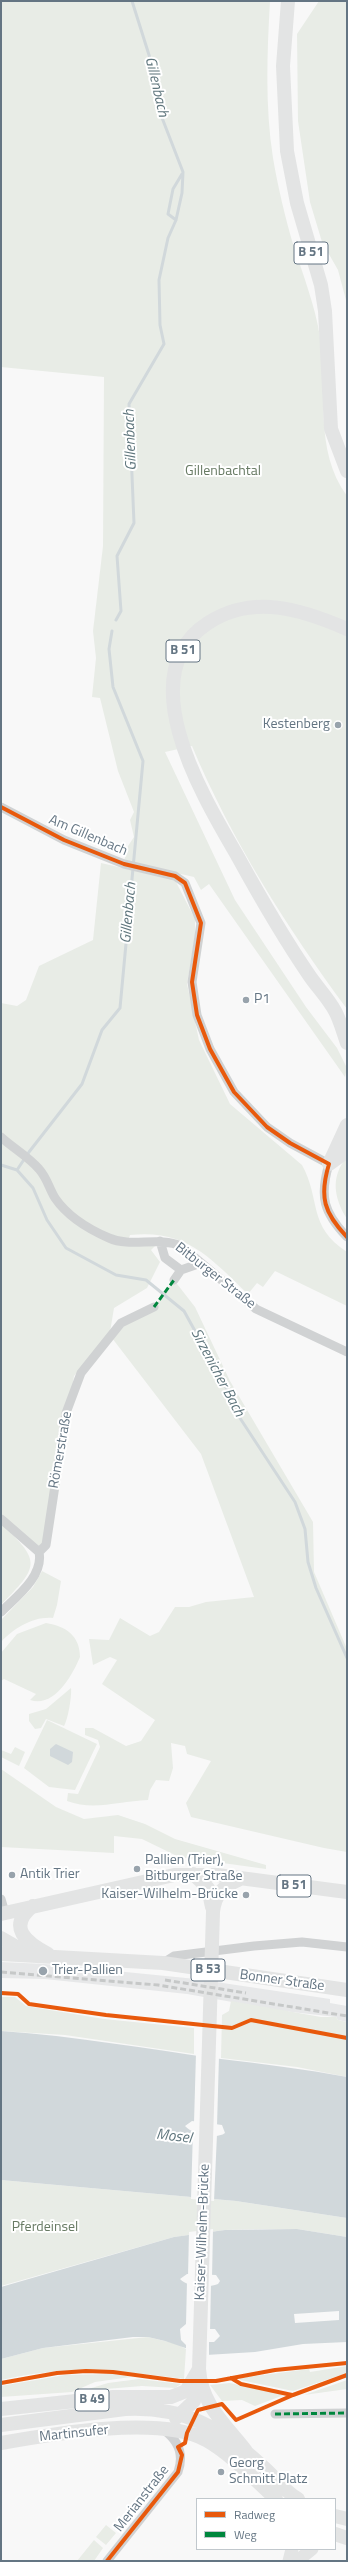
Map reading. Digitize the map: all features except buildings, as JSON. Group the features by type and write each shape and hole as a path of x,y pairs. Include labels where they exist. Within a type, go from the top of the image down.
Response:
{"main road":[{"name":"B 51","path":"288,1 283,66 288,151 305,236 321,285 328,339 331,429 347,471"},
{"name":"B 51","path":"347,629 316,615 284,607 250,607 231,610 205,625 187,645 180,657 173,693 178,734 199,785 266,908 347,1027"},
{"path":"335,1011 347,1043"},
{"path":"329,1164 347,1125"},
{"path":"329,1164 347,1151"},
{"name":"B 51","path":"3,1913 143,1880 193,1874 347,1892"},
{"name":"Kaiser-Wilhelm-Brücke","path":"193,1874 208,1888 213,1912"},
{"name":"Kaiser-Wilhelm-Brücke","path":"190,2396 199,2391 200,2384 199,2369 213,1912 215,1899 219,1892 240,1879"},
{"path":"33,1906 23,1916 22,1933 30,1944 52,1956"},
{"path":"1,1938 17,1949 33,1955"},
{"name":"Bonner Straße","path":"1,1954 163,1964 347,1990"},
{"path":"182,2414 199,2369"},
{"name":"Kaiser-Wilhelm-Brücke","path":"200,2384 209,2404 246,2451"},
{"name":"B 49","path":"1,2409 112,2398 190,2396"},
{"name":"Martinsufer","path":"1,2425 125,2409 146,2408 182,2414"},
{"name":"B 49","path":"182,2414 202,2422 246,2451 295,2498"},
{"name":"Martinsufer","path":"1,2443 108,2430 154,2427 172,2420 182,2414"},
{"name":"B 49","path":"154,2427 205,2440 225,2454 275,2498"},
{"path":"336,2516 347,2519"},
{"path":"336,2534 347,2538"},
{"path":"336,2542 347,2542"},
{"path":"289,2561 292,2550"},
{"path":"297,2561 311,2550"}],"street":[{"name":"Am Gillenbach","path":"1,807 64,840 124,864 139,866 175,876 185,883 199,914 201,930 192,982 197,1015 210,1049 234,1092 267,1127 290,1143 329,1164"},
{"path":"1,1138 37,1167 46,1177 55,1197 67,1212 81,1224 117,1241 160,1241"},
{"path":"329,1164 323,1191 326,1210 335,1225 347,1237"},
{"name":"Bitburger Straße","path":"180,1270 165,1258 160,1241 181,1246 256,1308 347,1352"},
{"path":"174,1280 180,1270 190,1265 201,1264"},
{"name":"Römerstraße","path":"1,1612 28,1586 41,1561 39,1552 46,1545 66,1413 81,1373 121,1323 154,1307"},
{"path":"1,1520 39,1552"},
{"path":"1,1899 3,1913"},
{"path":"163,1964 174,1956 254,1946 302,1942 347,1947"},
{"path":"275,2414 347,2414"},
{"name":"Merianstraße","path":"107,2561 178,2472 182,2455 174,2439 154,2427"}],"shaded area":[{"path":"1,1962 45,1964 196,1979 330,1999 330,2003 347,2006 347,2022 338,2020 336,2017 283,2011 187,1994 45,1979 1,1978"}],"green space":[{"name":"Gillenbachtal","path":"1,1 270,1 268,99 270,138 273,158 287,223 318,325 322,357 324,419 330,459 336,478 347,496 347,1009 282,915 242,849 207,781 192,746 165,752 235,900 306,1007 337,1048 347,1068 345,1077 209,884 201,890 194,877 124,861 128,846 134,837 130,820 134,812 118,771 100,698 92,697 96,658 93,631 103,546 104,377 1,367"},
{"path":"319,1 347,1 347,304 338,270 322,242 310,202 298,121 297,34"},
{"path":"101,863 175,880 195,919 195,936 187,984 199,1040 230,1104 302,1165 308,1177 320,1222 334,1242 347,1252 347,1306 275,1271 263,1287 257,1283 248,1294 209,1258 182,1242 167,1237 150,1234 130,1235 128,1241 160,1241 151,1250 160,1262 147,1288 114,1308 110,1332 74,1376 46,1545 39,1552 1,1519 1,1003 17,1006 26,1000 39,966 93,940"},
{"path":"347,1157 347,1219 339,1203 336,1180 338,1172"},
{"path":"174,1280 195,1307 230,1381 313,1522 314,1572 347,1649 347,1852 191,1817 186,1803 211,1761 187,1754 185,1746 171,1743 173,1768 169,1781 156,1780 150,1790 148,1800 107,1805 77,1804 67,1801 68,1793 78,1794 100,1747 98,1740 85,1735 85,1728 93,1728 126,1746 141,1741 155,1720 102,1684 117,1660 110,1657 93,1665 89,1639 109,1640 120,1618 150,1636 159,1632 175,1607 189,1607 206,1602 254,1597 201,1454 112,1338 124,1324 154,1307"},
{"path":"1,1524 24,1547 31,1564 23,1582 1,1605"},
{"path":"42,1571 61,1581 53,1618 39,1619 25,1624 12,1632 1,1642 1,1620 33,1587"},
{"path":"46,1623 53,1624 66,1630 75,1638 78,1643 80,1657 72,1673 61,1689 47,1699 39,1701 30,1700 36,1694 4,1679 1,1681 1,1653 17,1634"},
{"path":"71,1688 67,1719 64,1726 46,1719 41,1728 35,1729 29,1721 29,1714 46,1709"},
{"path":"47,1720 97,1744 75,1790 49,1787 24,1768"},
{"path":"15,1747 25,1752 19,1766 1,1757 1,1750 11,1754"},
{"path":"1,1769 56,1807 84,1819 118,1815 145,1824 175,1839 266,1865 266,1869 179,1857 142,1839 114,1836 114,1853 1,1847"},
{"path":"1,1997 15,1997 26,2006 104,2019 194,2028 194,2054 65,2035 1,2031"},
{"path":"231,2001 321,2017 336,2017 338,2020 347,2022 347,2077 297,2067 221,2058 222,2015 229,2011"},
{"name":"Pferdeinsel","path":"1,2180 236,2201 347,2218 347,2237 297,2229 260,2229 225,2230 174,2237 1,2286"},
{"path":"148,2337 177,2344 186,2349 184,2379 138,2373 92,2370 47,2372 1,2380 1,2359 43,2348"},
{"path":"347,2366 347,2373 293,2391 240,2380 240,2378 309,2369 310,2372"},
{"path":"114,2374 131,2377 95,2382 72,2392 1,2397 1,2386 65,2375"},
{"path":"139,2379 181,2384 175,2388 142,2386 82,2391 108,2383"},
{"path":"347,2380 347,2389 304,2395"},
{"path":"230,2383 284,2395 255,2406 242,2400 222,2401 210,2385"},
{"path":"106,2525 116,2533 106,2545 96,2537"},
{"path":"94,2540 103,2548 94,2561 77,2561"}],"water":[{"path":"56,1744 73,1752 72,1762 68,1765 50,1756 50,1749"},
{"name":"Mosel","path":"1,2031 84,2039 347,2077 347,2218 236,2201 1,2180","holes":["192,2121 222,2125 225,2133 216,2136 198,2134 185,2126"]},
{"path":"297,2229 347,2237 347,2342 303,2344 255,2352 206,2355 165,2341 148,2337 133,2337 43,2348 1,2359 1,2287 174,2237 225,2230","holes":["187,2274 216,2275 220,2281 218,2284 209,2286 187,2284 180,2279","186,2329 215,2329 220,2336 214,2342 187,2342 181,2335"]}],"pier":[{"path":"196,2053 219,2056 217,2126 194,2123"},
{"path":"193,2129 217,2134 214,2201 191,2199"},
{"path":"213,2229 212,2277 188,2276 189,2232"},
{"path":"187,2282 211,2284 210,2331 187,2331 184,2335 187,2340 209,2340 209,2357 186,2351 186,2345 181,2340 180,2329 186,2324"},
{"path":"339,2311 339,2320 295,2323 294,2314"}],"waterway":[{"name":"Gillenbach","path":"116,620 121,611 117,556 134,523 129,404 164,344 160,325 159,280 168,238 176,220 182,193 183,172 159,110 155,74 132,1"},
{"name":"Gillenbach","path":"176,220 168,214 173,189 182,174"},
{"name":"Gillenbach","path":"17,1170 29,1152 82,1084 102,1030 120,1008 143,761 113,687 109,649 112,631"},
{"name":"Sirzenicher Bach","path":"1,1165 17,1170 33,1188 47,1220 66,1248 116,1275 146,1280 184,1311 227,1389 236,1412 295,1502 305,1529 308,1562 316,1588 347,1658"}],"railway":[{"path":"1,1972 158,1985 347,2016"},
{"path":"165,1980 246,1993"}],"marked path":[{"path":"154,1307 174,1280"},
{"path":"275,2414 347,2413"}],"cycle path":[{"path":"1,807 64,840 124,864 175,876 185,883 201,923 192,982 197,1015 210,1049 234,1092 267,1127 290,1143 329,1164 324,1186 326,1204 333,1220 347,1237"},
{"path":"1,1993 18,1994 29,2004 106,2015 232,2028 251,2020 347,2038"},
{"path":"1,2383 57,2373 86,2371 113,2372 180,2381 216,2381 275,2370 347,2363"},
{"path":"107,2561 178,2472 182,2455 178,2447 185,2443 187,2433 198,2410 222,2404 236,2420 293,2395 347,2375"},
{"path":"231,2378 241,2384 292,2395"}],"place":[{"name":"Kestenberg","path":"338,725"},
{"name":"P1","path":"246,1000"},
{"name":"Pallien (Trier), Bitburger Straße","path":"137,1869"},
{"name":"Antik Trier","path":"12,1875"},
{"name":"Kaiser-Wilhelm-Brücke","path":"246,1895"},
{"name":"Trier-Pallien","path":"43,1971"},
{"name":"Georg Schmitt Platz","path":"221,2472"}]}
